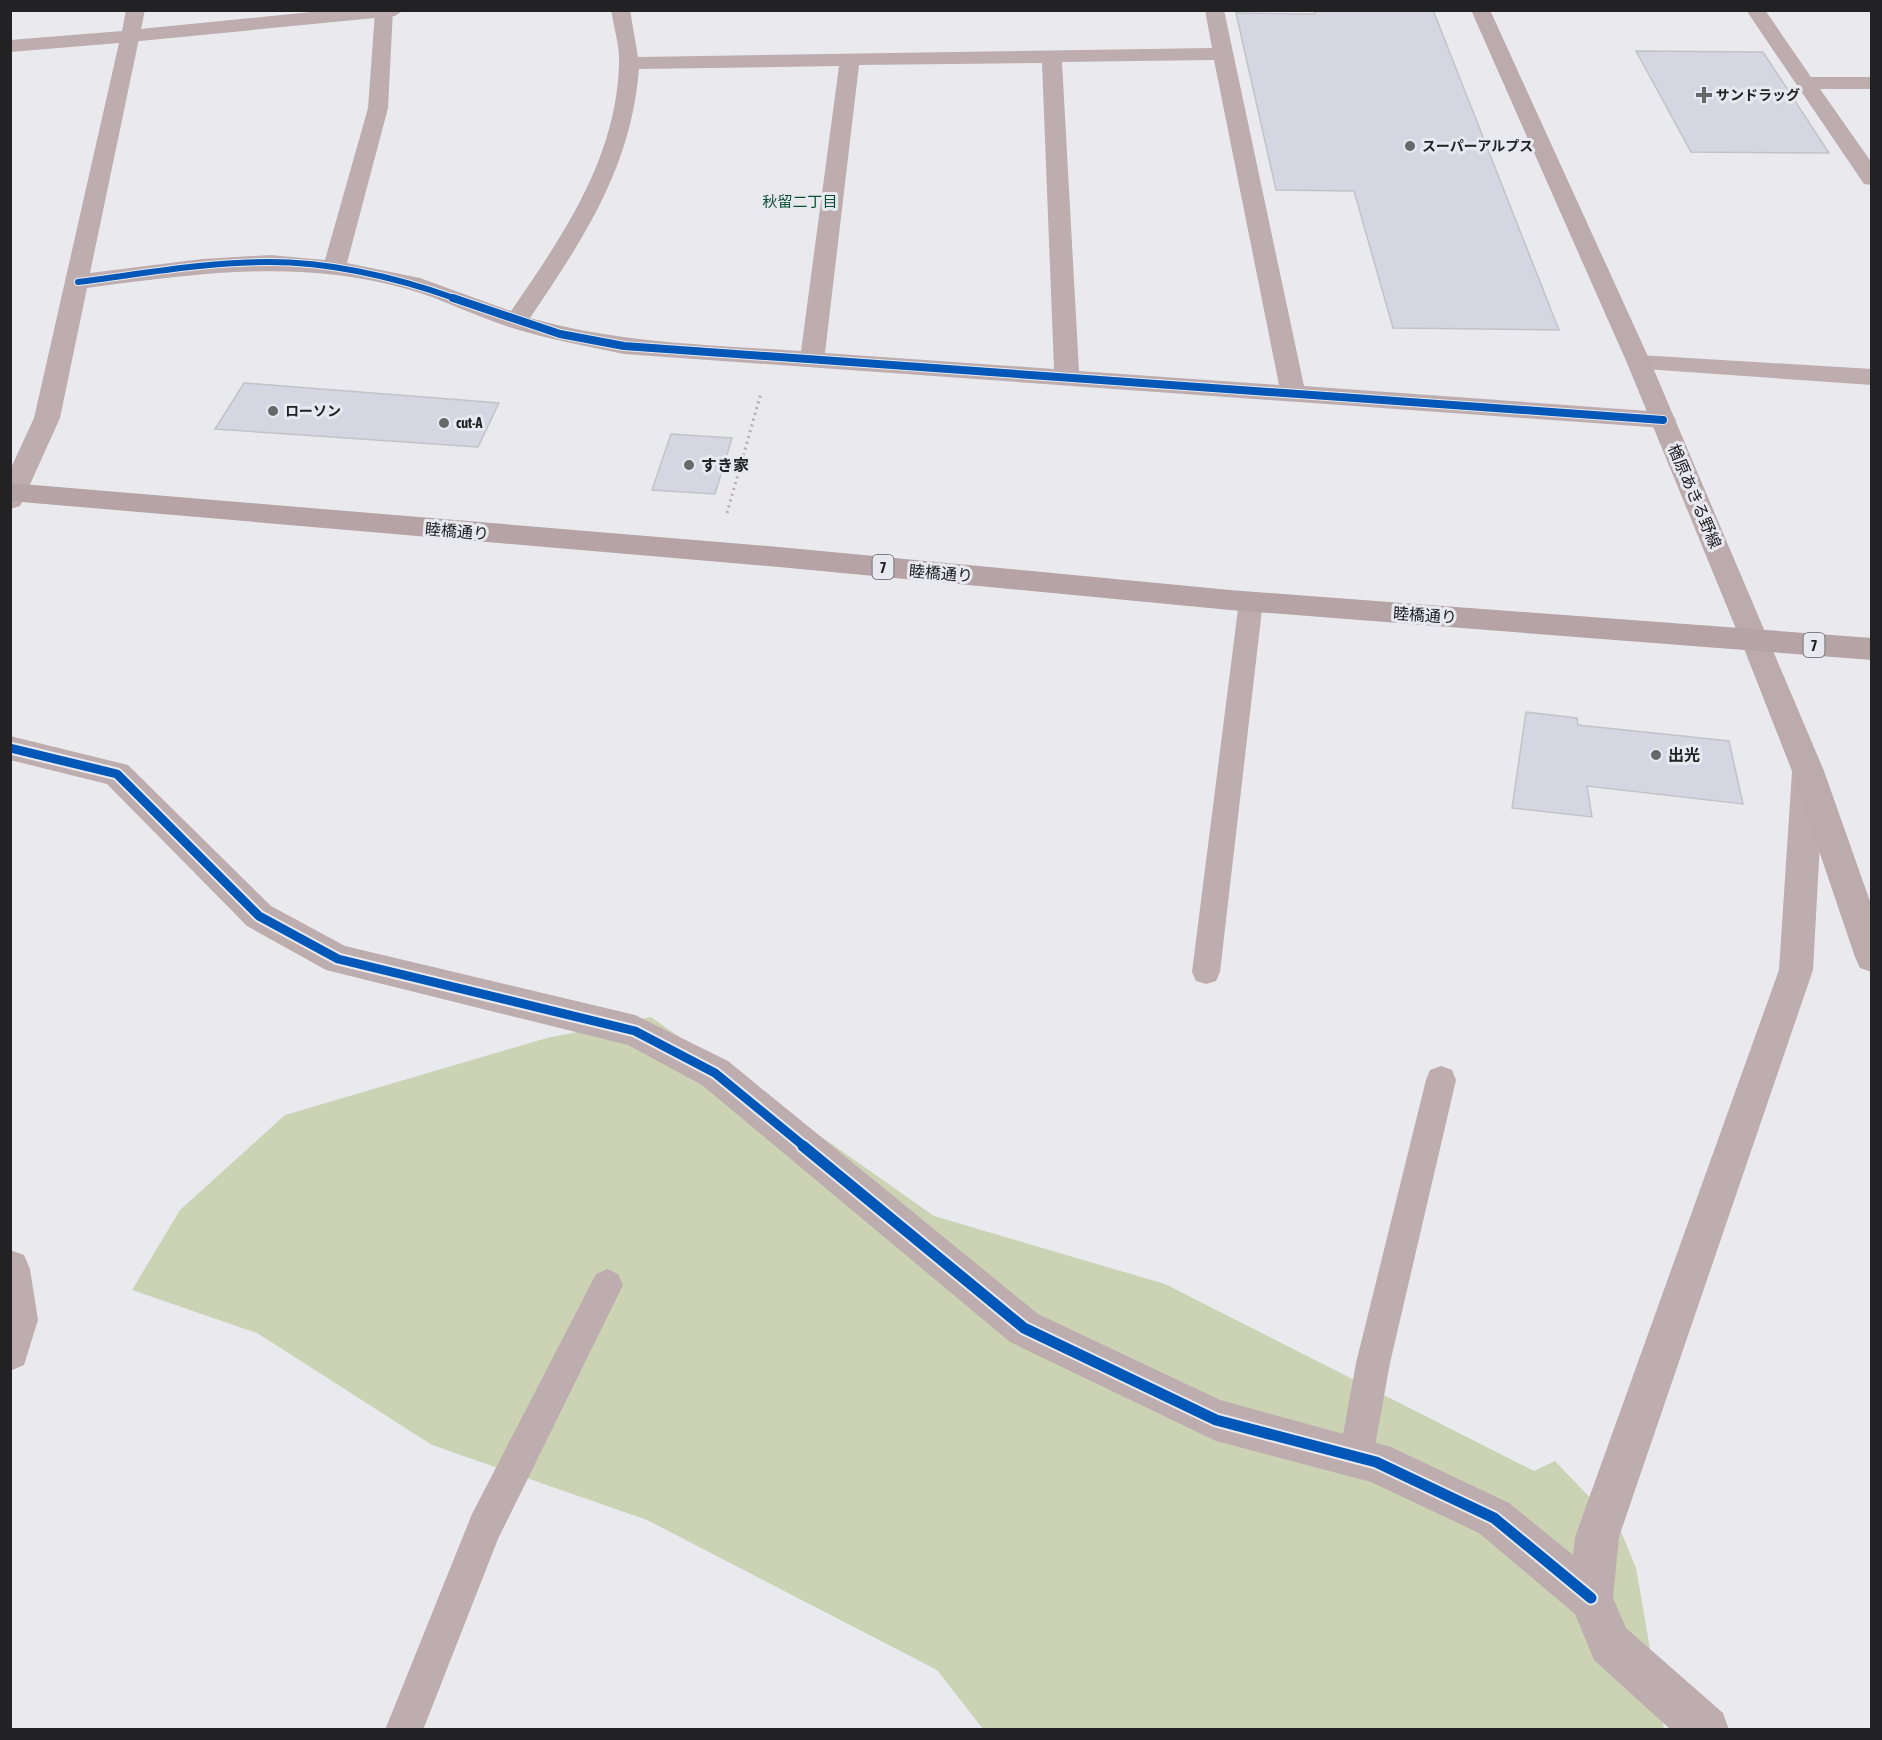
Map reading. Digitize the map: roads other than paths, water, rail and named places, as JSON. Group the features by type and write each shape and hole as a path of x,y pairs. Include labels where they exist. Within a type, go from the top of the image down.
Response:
{"main road":[{"name":"楢原あきる野線","path":"1480,10 1639,363 1756,641 1808,771 1872,957"},
{"name":"睦橋通り","path":"12,495 716,552 1251,601 1872,649"}],"street":[{"path":"12,495 46,418 78,282 136,10"},
{"path":"516,321 571,239 598,192 616,147 625,107 629,63 620,10"},
{"path":"1214,10 1293,393"},
{"path":"1755,10 1872,179"},
{"path":"10,46 390,11 378,108 334,268"},
{"path":"629,63 1223,54"},
{"path":"1052,57 1067,378"},
{"path":"812,360 850,60"},
{"path":"1806,83 1872,82"},
{"path":"78,282 202,266 259,262 334,268 412,283 516,321 560,334 624,346 1663,420"},
{"path":"1639,363 1872,377"},
{"path":"10,748 117,774 259,916 338,959 635,1031 715,1073 1024,1328 1216,1420 1376,1462 1494,1518 1591,1598 1610,1644 1706,1730"},
{"path":"1591,1598 1597,1537 1796,970 1808,771"},
{"path":"10,1269 18,1320 10,1351"}],"lane":[{"path":"1206,972 1251,601"},
{"path":"1356,1457 1373,1364 1441,1080"},
{"path":"404,1730 427,1667 485,1527 607,1285"}],"place":[{"name":"サンドラッグ","path":"1704,95"},
{"name":"スーパーアルプス","path":"1410,146"},
{"name":"ローソン","path":"273,411"},
{"name":"cut-A","path":"444,423"},
{"name":"すき家","path":"689,465"},
{"name":"出光","path":"1656,755"}],"district":[{"name":"秋留二丁目","path":"800,201"}]}
